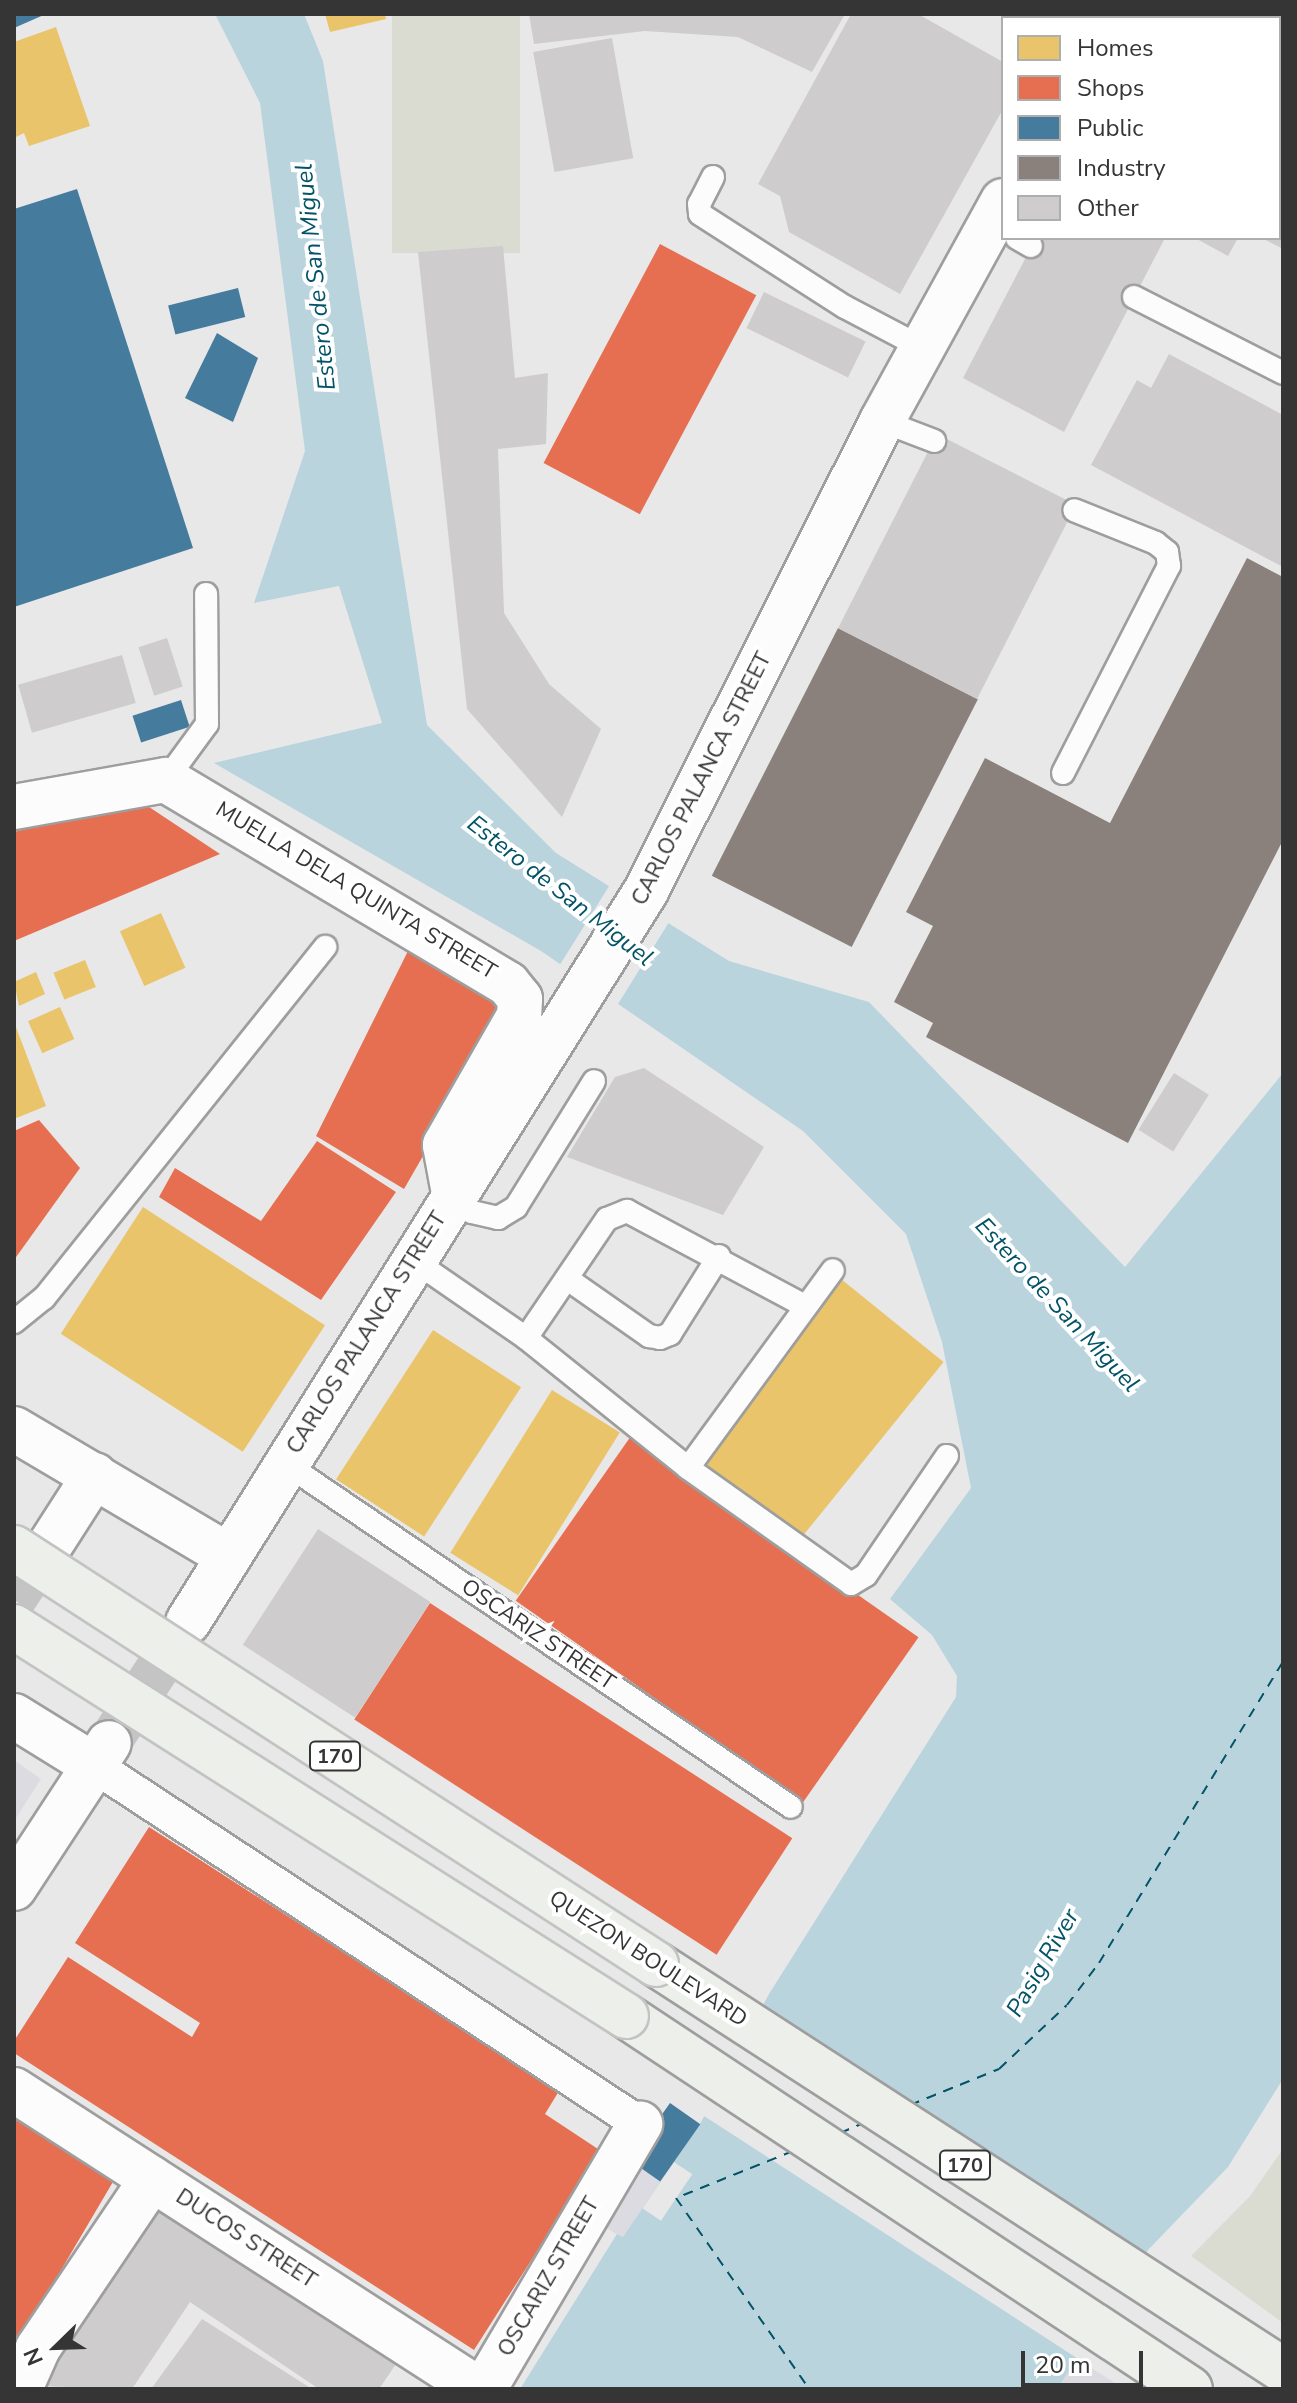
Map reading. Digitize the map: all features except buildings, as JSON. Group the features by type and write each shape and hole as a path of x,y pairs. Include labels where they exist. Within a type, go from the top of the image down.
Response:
{"main road":[{"name":"QUEZON BOULEVARD","path":"32,1546 1283,2370"},
{"path":"14,1627 626,2016 1190,2389"}],"street":[{"name":"CARLOS PALANCA STREET","path":"188,1622 454,1193 589,988 655,874 882,421 923,348 1001,239"},
{"path":"14,807 166,780"},
{"name":"MUELLA DELA QUINTA STREET","path":"166,780 508,984 520,999 519,1016 445,1145 454,1193"},
{"path":"18,1440 95,1475 229,1556"},
{"path":"32,1546 95,1475"},
{"path":"14,1716 102,1754 640,2124"},
{"path":"14,1888 102,1754"},
{"name":"DUCOS STREET","path":"14,2090 481,2389"},
{"name":"OSCARIZ STREET","path":"481,2389 640,2124"},
{"path":"20,2389 38,2348 152,2179"}],"lane":[{"path":"713,177 699,204 700,214 845,307 923,348"},
{"path":"1134,297 1283,373"},
{"path":"882,421 934,441"},
{"path":"1063,773 1169,566 1167,552 1156,543 1074,510"},
{"path":"166,780 207,724 206,594"},
{"path":"14,1322 44,1298 325,947"},
{"path":"454,1193 472,1212 498,1218 516,1207 594,1081"},
{"path":"526,1338 569,1280 607,1219 627,1211 719,1256 805,1306"},
{"path":"569,1280 660,1338 670,1334 719,1256"},
{"path":"413,1260 526,1338 688,1468 851,1584 866,1575 947,1456"},
{"path":"688,1468 833,1270"},
{"name":"OSCARIZ STREET","path":"286,1464 791,1807"}],"shaded area":[{"path":"392,14 520,14 520,253 392,253"},
{"path":"14,1760 41,1779 14,1821"},
{"path":"670,2103 700,2124 692,2174 622,2238 591,2217"},
{"path":"1283,2149 1283,2323 1191,2256 1250,2196"},
{"path":"1076,2358 1124,2389 1057,2389"}],"water":[{"path":"215,14 304,14 323,61 427,725 556,853 729,961 869,1002 1125,1267 1283,1073 1283,2079 1228,2167 1148,2250 1057,2389 520,2389 617,2234 623,2237 700,2124 769,1994 956,1697 957,1676 932,1635 890,1599 971,1488 942,1342 906,1234 803,1131 541,951 214,763 382,723 339,586 254,603 305,451 260,103"}],"pier":[{"path":"611,883 670,920 617,1005 558,968"},
{"path":"760,2002 1149,2255 1081,2360 691,2108"},
{"path":"674,2162 692,2174 661,2221 643,2208"}],"ferry route":[{"path":"910,2105 999,2069 1067,2005 1099,1963 1283,1662"},
{"path":"840,2133 863,2123"},
{"path":"793,2151 676,2198 809,2389"}],"tunnel":[{"path":"14,1600 50,1545"},
{"path":"109,1743 188,1622"}],"water label":[{"name":"Estero de San Miguel","path":"316,277"},
{"name":"Estero de San Miguel","path":"560,891"},
{"name":"Estero de San Miguel","path":"1057,1305"},
{"name":"Pasig River","path":"1043,1963"}]}
